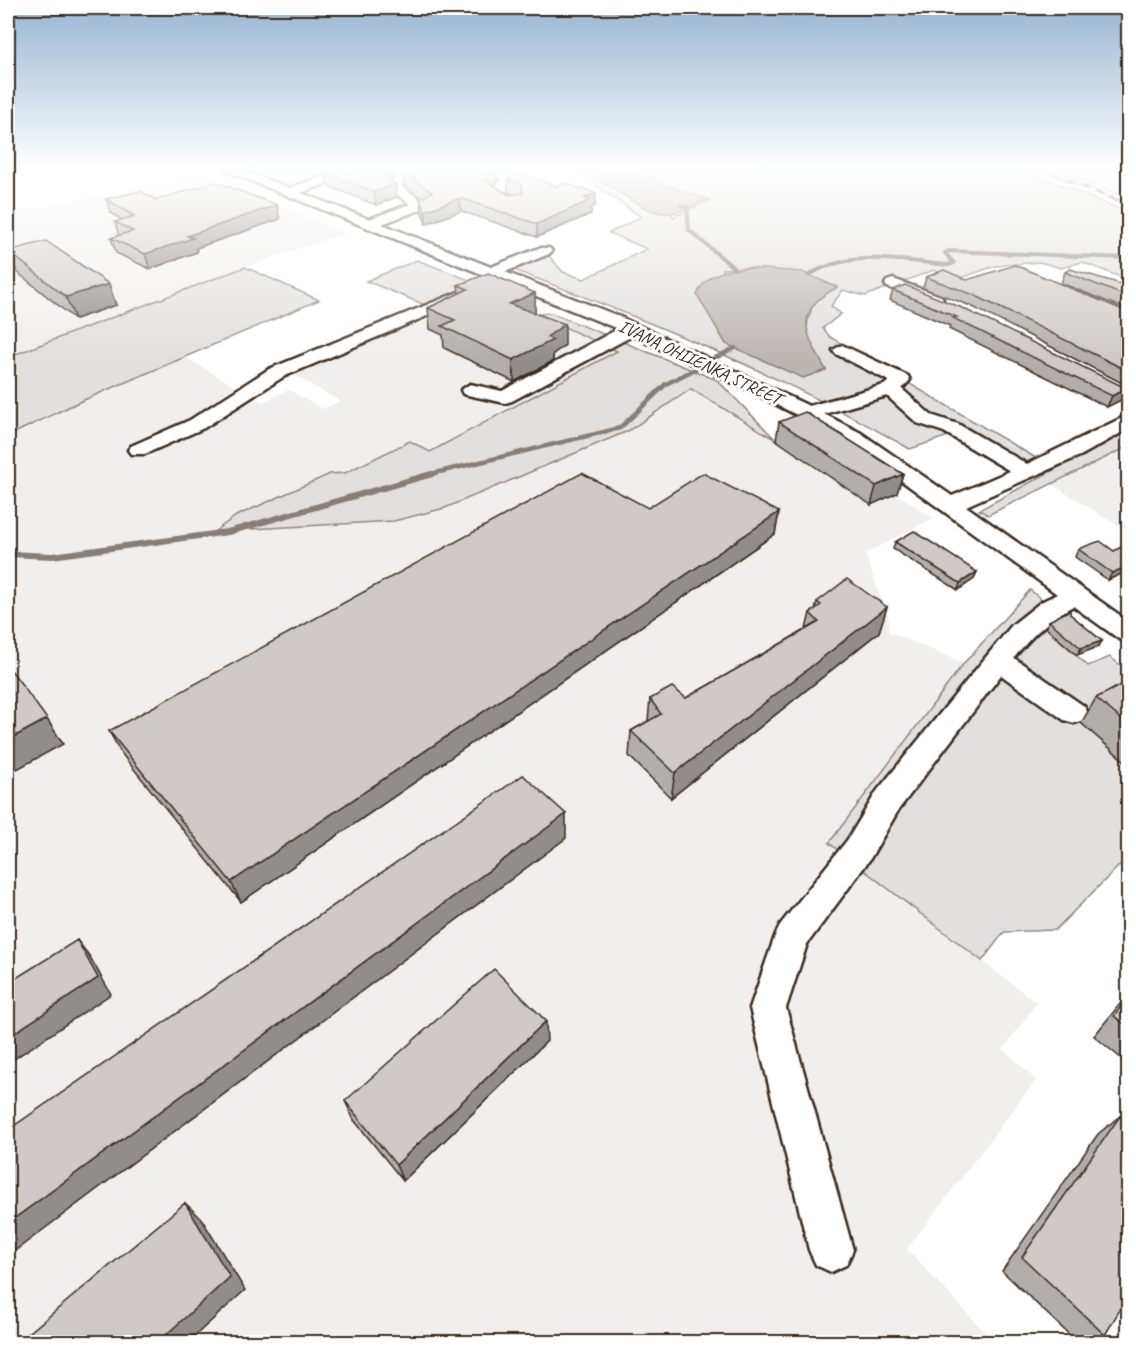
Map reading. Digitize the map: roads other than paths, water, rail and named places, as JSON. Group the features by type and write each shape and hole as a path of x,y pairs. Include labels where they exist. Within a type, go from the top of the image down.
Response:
{"street":[{"name":"IVANA OHIIENKA STREET","path":"388,233 487,284 631,329 854,437 1128,633"},
{"path":"415,324 544,252"},
{"path":"138,450 197,424 276,373 487,284"},
{"path":"893,284 955,308"},
{"path":"470,390 505,397 631,329"},
{"path":"806,412 891,389 901,381 842,350"},
{"path":"891,389 924,419 951,428 1026,472"},
{"path":"950,505 1075,451 1128,422"},
{"path":"831,1250 768,1008 792,936 859,849 888,800 1021,631 1050,608 1075,595"},
{"path":"998,660 1074,713"}],"waterway":[{"path":"693,233 735,269"},
{"path":"809,275 825,267 859,259 948,265 954,263 945,253 949,251 1128,258"},
{"path":"713,359 735,348"},
{"path":"427,475 620,428 666,384 697,368"},
{"path":"8,554 52,556 228,532 432,474"}]}
